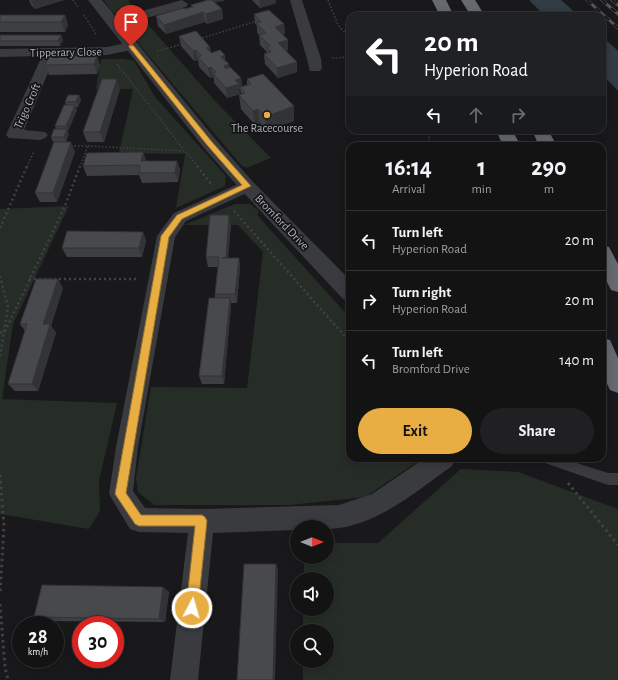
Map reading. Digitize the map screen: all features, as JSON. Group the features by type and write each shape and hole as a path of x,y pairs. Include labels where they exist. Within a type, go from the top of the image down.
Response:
{"highway":[{"path":"438,0 445,12"},
{"path":"468,0 476,12"},
{"path":"606,260 618,284"},
{"path":"606,356 618,383"}],"street":[{"name":"Bromford Drive","path":"95,0 210,144 247,186 346,289"},
{"path":"296,0 315,64 332,58"},
{"path":"113,23 182,4"},
{"name":"Tipperary Close","path":"0,53 135,51"},
{"name":"Trigo Croft","path":"40,135 14,135 50,53"},
{"path":"247,186 180,217 166,236 157,280 121,494 139,520 202,521 339,517 378,504 438,462"},
{"path":"184,680 202,521"}],"lane":[{"path":"555,462 608,479 618,479"}],"path":[{"path":"73,0 107,51 221,197 346,338"},
{"path":"328,0 338,25 346,34"},
{"path":"192,41 260,20"},
{"path":"135,51 185,43"},
{"path":"332,58 346,57"},
{"path":"0,228 40,135"},
{"path":"66,146 185,150"},
{"path":"5,331 65,206 88,146"},
{"path":"0,276 8,307 0,356"},
{"path":"29,279 157,280"},
{"path":"0,332 5,331"},
{"path":"549,462 618,545"},
{"path":"0,474 4,526 0,594"},
{"path":"0,604 5,667 8,680"}],"shaded area":[{"path":"104,0 128,0 138,13 126,15 113,13"},
{"path":"529,0 561,0 574,12 541,12"},
{"path":"144,20 216,102 271,158 246,168 241,165 129,32 130,29"},
{"path":"606,40 618,51 618,91 606,78"},
{"path":"101,59 124,59 134,61 155,97 226,176 225,186 176,208 185,154 119,153 133,89 96,89"},
{"path":"235,204 250,204 258,210 258,216 346,314 346,462 417,462 365,497 290,505 154,505 138,492 136,478 151,387 247,388 263,252 238,225 184,225"},
{"path":"69,206 13,324 2,399 117,403 99,481 100,511 89,529 0,514 0,209"},
{"path":"461,469 518,472 618,509 618,680 303,680 303,668 334,668 334,624 303,624 303,616 334,616 334,572 304,572 304,564 334,564 334,543 378,543"}],"building":[{"path":"212,0 222,9 206,14 203,12 164,25 156,16 183,8 193,7 191,5"},
{"path":"269,10 284,24 275,27 288,40 278,43 297,62 277,68 264,54 271,52 267,47 270,46 259,35 266,33 256,23 261,22 254,14"},
{"path":"0,15 65,15 61,22 0,22"},
{"path":"196,31 210,47 206,48 211,53 220,50 225,55 221,57 229,64 224,66 226,69 230,67 241,78 235,80 239,84 226,88 213,73 216,72 211,67 208,68 198,57 201,56 200,54 196,50 193,51 179,36"},
{"path":"0,35 61,35 58,41 0,41"},
{"path":"49,56 97,56 94,64 45,65"},
{"path":"263,74 294,106 265,117 258,109 253,111 239,95 245,93 240,87 251,84 247,79"},
{"path":"102,79 117,79 100,132 83,132"},
{"path":"68,95 79,95 76,102 65,102"},
{"path":"64,105 75,105 66,126 55,126"},
{"path":"54,129 67,129 64,137 51,137"},
{"path":"54,142 71,142 53,193 35,193"},
{"path":"143,152 141,161 177,161 175,173 139,173 140,165 83,166 87,153"},
{"path":"210,215 229,215 226,257 222,258 239,258 235,294 215,294 219,257 206,257"},
{"path":"67,231 143,232 139,248 62,248"},
{"path":"36,279 58,279 43,324 50,324 32,384 8,384 27,324 20,324"},
{"path":"209,298 230,298 222,376 199,376"},
{"path":"244,564 276,564 273,680 237,680"},
{"path":"42,585 163,587 159,619 124,618 124,616 72,616 72,618 64,617 64,616 34,616"}],"railway":[{"path":"587,0 600,12"},
{"path":"602,0 618,14"},
{"path":"612,0 618,5"},
{"path":"606,17 618,28"}],"place":[{"name":"The Racecourse","path":"267,115"}],"route":[{"path":"131,46 210,144 247,186 203,205 180,217 166,236 157,280 121,494 139,520 202,521 192,608"}]}
